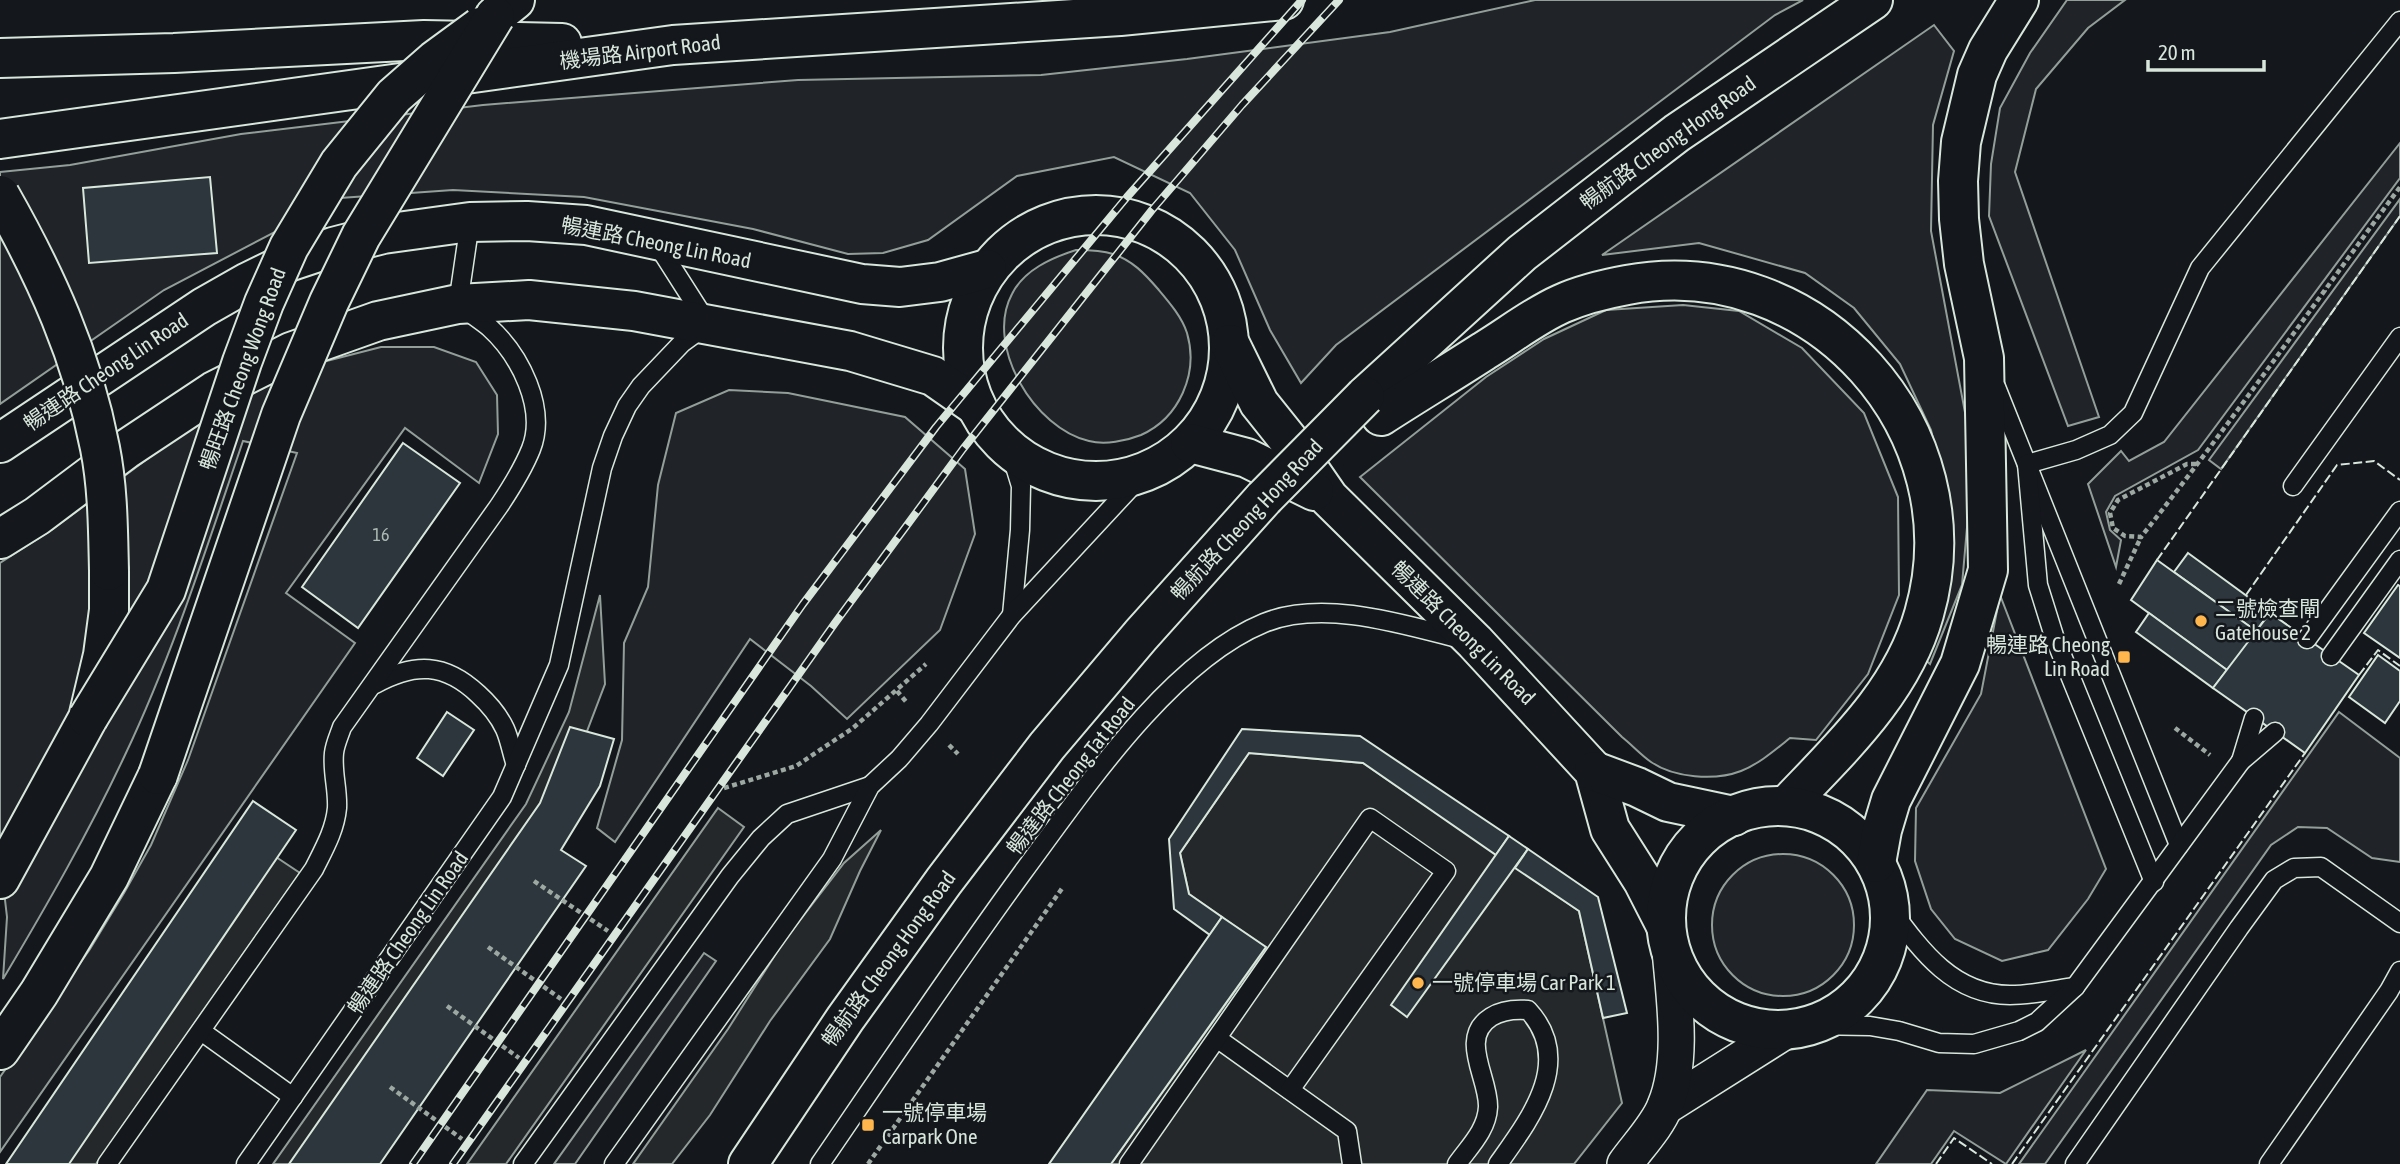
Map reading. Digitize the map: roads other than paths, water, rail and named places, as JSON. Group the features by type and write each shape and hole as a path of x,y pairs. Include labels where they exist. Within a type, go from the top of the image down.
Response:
{"street":[{"name":"機場路 Airport Road","path":"0,139 159,119 673,45 1093,18 1284,0"},
{"name":"暢航路 Cheong Hong Road","path":"748,1164 845,1019 1047,746 1141,635 1264,498 1373,406 1522,253 1687,126 1873,0"},
{"path":"1876,863 1891,800 1959,664 1988,570 1984,358 1964,264 1958,181 1961,142 1977,75 1988,50 2019,0"},
{"path":"0,1050 39,993 109,877 158,775 281,415 329,302 361,236 505,8"},
{"name":"暢旺路 Cheong Wong Road","path":"88,719 166,590 242,362 289,247 339,164 394,96 435,60 505,8"},
{"path":"0,58 174,53 424,40 673,45"},
{"path":"0,195 32,251 62,317 83,378 100,449 107,503 109,610 103,655 88,719 0,879"},
{"path":"1080,215 1104,215 1152,226 1183,246 1208,274 1223,307 1230,344 1226,380 1212,414 1190,443 1168,462 1144,473 1098,481 1060,476 1034,466 1010,450 990,429 976,406 965,372 963,334 967,312 987,269 1013,242 1044,223 1080,215"},
{"name":"暢連路 Cheong Lin Road","path":"0,443 204,307 291,261 383,234 470,222 527,221 586,225 862,284 900,287 940,282 987,269"},
{"path":"1373,406 1559,305 1627,285 1685,281 1716,284 1745,291 1787,308 1820,327 1862,363 1883,386 1900,412 1922,467 1932,525 1931,581 1914,643 1882,701 1787,805"},
{"path":"0,539 37,516 125,450 214,391 290,352 378,321 458,304 529,300 634,311 850,351 933,376 976,406"},
{"name":"暢連路 Cheong Lin Road","path":"1230,344 1259,403 1291,443 1329,499 1475,642 1594,771 1668,802 1734,816"},
{"name":"暢連路 Cheong Lin Road","path":"1190,443 1247,458 1329,499"},
{"name":"暢連路 Cheong Lin Road","path":"1594,771 1610,829 1643,881 1668,937"},
{"path":"1626,1164 1665,1107 1673,1074 1676,1020 1667,899 1673,875 1685,853 1713,824 1759,808 1787,805 1829,817 1863,844 1885,883 1890,925 1882,960 1873,977 1848,1006 1831,1016 1798,1027 1665,1107"},
{"path":"1668,937 1681,975 1698,997 1719,1013 1741,1024 1763,1029 1798,1027"}],"lane":[{"path":"2026,464 2076,450 2110,435 2133,413 2200,268 2400,22"},
{"path":"107,1164 314,869 329,840 336,811 334,750 342,727 499,506 521,471 532,447 536,427 531,393 516,359 490,328 458,304 470,222"},
{"path":"654,240 708,324"},
{"name":"暢連路 Cheong Lin Road","path":"246,1164 502,797 559,665 602,468 613,436 627,406 641,386 682,343 708,324"},
{"path":"2294,486 2400,337"},
{"path":"1984,358 2179,845"},
{"path":"1010,450 1021,486 1012,615"},
{"path":"2026,464 2038,585 2054,636 2154,882"},
{"path":"614,1164 832,859 870,786 899,760 929,724 1012,615 1144,473"},
{"path":"2307,639 2400,511"},
{"path":"2331,656 2400,560"},
{"name":"暢達路 Cheong Tat Road","path":"820,1164 938,989 1075,802 1123,741 1179,681 1207,657 1234,638 1265,623 1302,613 1349,615 1415,626 1475,642"},
{"path":"370,686 393,674 420,668 441,670 465,682 487,702 505,730 516,765"},
{"path":"2241,761 2254,718"},
{"path":"1798,1027 1870,1026 1939,1043 1974,1044 2020,1031 2037,1023 2075,987 2241,761 2276,733"},
{"path":"523,1164 714,897 761,838 787,814 870,786"},
{"path":"1129,1164 1370,818 1446,871 1290,1090"},
{"path":"2075,1164 2274,880 2294,868 2321,867 2400,923"},
{"path":"1889,907 1925,954 1944,971 1966,985 1983,992 2012,995 2075,987"},
{"path":"2271,1163 2400,971"},
{"path":"1457,1164 1483,1128 1488,1108 1486,1088 1475,1050 1476,1036 1483,1022 1498,1012 1528,1010 1539,1022 1543,1035 1549,1064 1547,1078 1544,1091 1525,1127 1498,1164"},
{"path":"201,1031 293,1097"},
{"path":"1218,1039 1347,1131 1352,1164"}],"railway":[{"path":"413,1164 803,604 936,427 1127,197 1302,0"},
{"path":"453,1164 835,623 963,449 1152,210 1242,105 1339,0"}],"place":[{"name":"二號檢查閘 Gatehouse 2","path":"2201,621"},
{"name":"暢連路 Cheong Lin Road","path":"2124,657"},
{"name":"一號停車場 Car Park 1","path":"1418,983"},
{"name":"一號停車場 Carpark One","path":"868,1125"}]}
